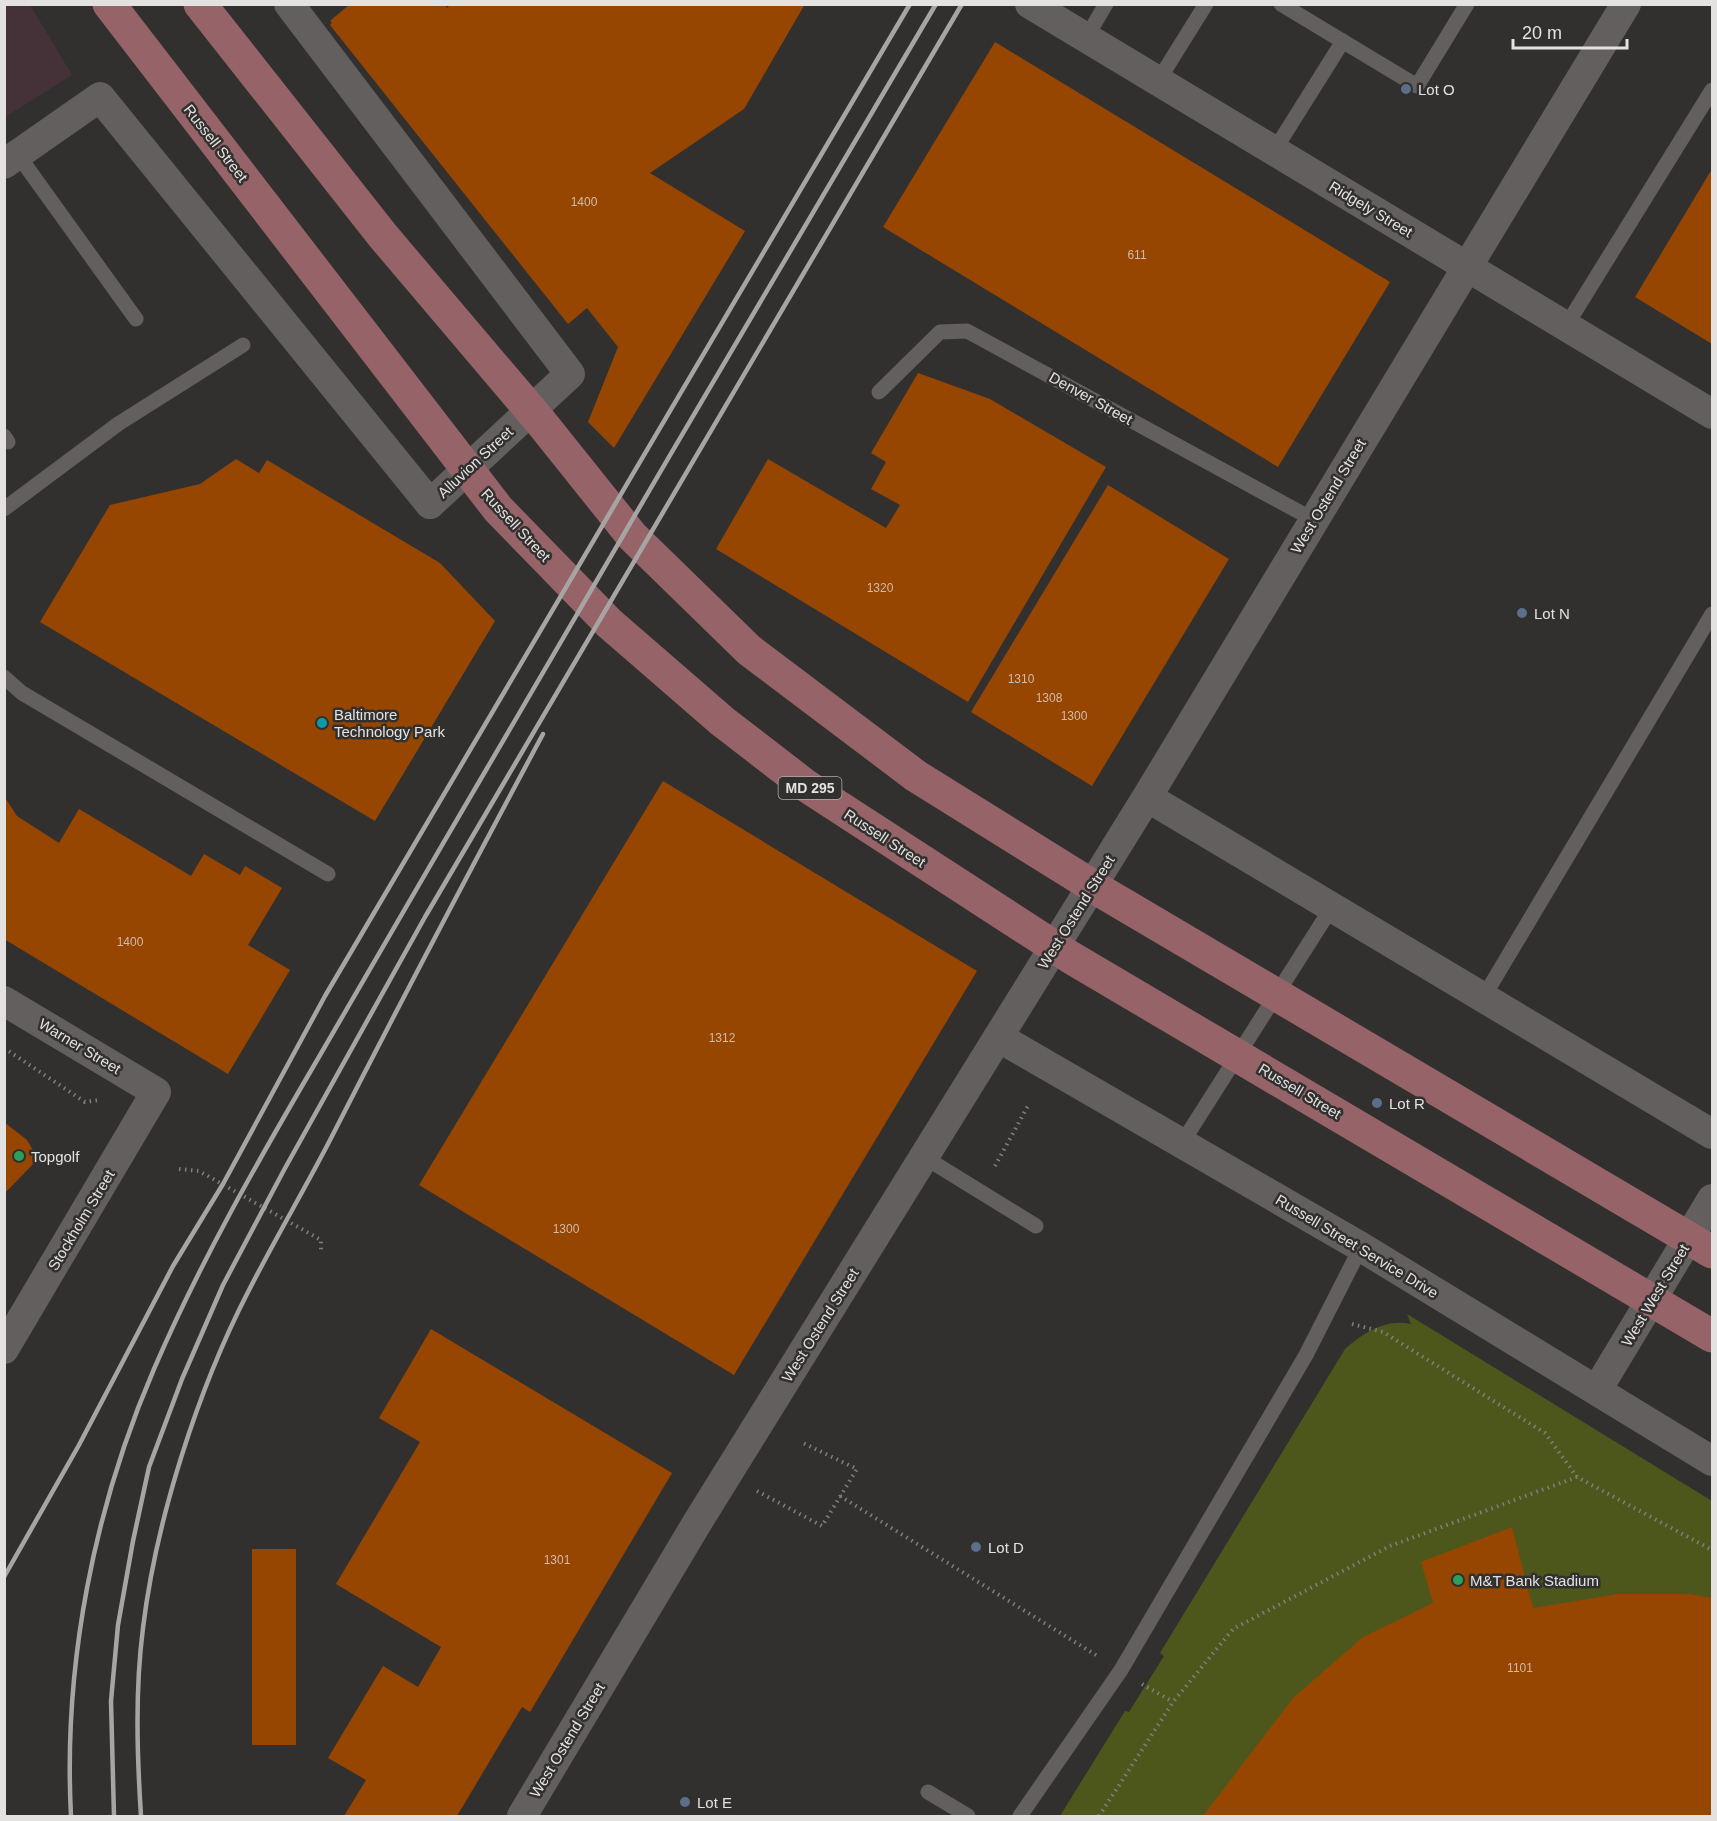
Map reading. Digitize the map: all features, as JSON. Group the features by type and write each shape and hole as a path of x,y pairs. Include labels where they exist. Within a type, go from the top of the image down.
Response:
{"main road":[{"path":"200,4 383,236 540,421 632,536 749,650 916,776 1114,899 1713,1252"},
{"name":"Russell Street","path":"109,5 498,509 609,623 722,721 805,785 1070,957 1713,1336"}],"street":[{"name":"Alluvion Street","path":"11,159 100,97 430,504 570,374 289,4"},
{"name":"Ridgely Street","path":"1030,4 1713,414"},
{"name":"West Ostend Street","path":"522,1816 728,1474 1147,797 1626,4"},
{"path":"1147,797 1713,1134"},
{"name":"Warner Street","path":"4,1001 156,1092"},
{"name":"Russell Street Service Drive","path":"998,1037 1361,1247 1713,1461"},
{"name":"Stockholm Street","path":"4,1349 156,1092"},
{"name":"West West Street","path":"1597,1390 1713,1199"}],"lane":[{"path":"1086,38 1106,4"},
{"path":"1158,81 1206,4"},
{"path":"1281,4 1417,86 1467,4"},
{"path":"1274,151 1343,41"},
{"path":"1566,326 1713,90"},
{"path":"11,159 136,319"},
{"name":"Denver Street","path":"879,392 940,332 967,331 1314,520"},
{"path":"4,509 118,424 243,345"},
{"path":"1483,998 1713,614"},
{"path":"4,677 22,693 328,874"},
{"path":"1182,1143 1332,907"},
{"path":"924,1157 1036,1226"},
{"path":"1020,1816 1121,1670 1306,1355 1361,1247"},
{"path":"928,1792 968,1816"}],"path":[{"path":"995,1166 1029,1104"},
{"path":"179,1169 199,1171 321,1240 321,1253"},
{"path":"1325,1318 1383,1332 1545,1433 1577,1477 1713,1550"},
{"path":"728,1474 822,1526 857,1469 801,1442"},
{"path":"1099,1816 1173,1702 1233,1629 1390,1546 1577,1477"},
{"path":"840,1496 1099,1658"},
{"path":"1139,1682 1173,1702"}],"shaded area":[{"path":"5,4 30,5 72,75 5,117"}],"green space":[{"name":"M&T Bank Stadium","path":"1407,1314 1712,1501 1712,1816 1060,1816 1125,1711 1129,1712 1164,1656 1160,1653 1345,1349 1375,1328 1393,1323 1411,1324"}],"building":[{"path":"350,4 444,4 447,8 451,4 805,4 744,109 650,173 745,231 614,448 588,422 618,347 587,308 568,324 330,25 332,23 330,21"},
{"path":"995,42 1390,282 1278,467 883,227"},
{"path":"1712,169 1712,344 1635,297"},
{"path":"918,373 990,399 1106,467 968,702 716,549 768,459 886,528 900,505 871,489 886,462 871,453"},
{"name":"Baltimore Technology Park","path":"236,459 259,473 267,460 440,563 495,621 375,821 40,622 110,505 200,484"},
{"path":"1108,485 1229,559 1092,786 971,712"},
{"path":"663,781 977,971 734,1375 419,1185"},
{"path":"4,796 17,816 59,843 79,809 191,876 204,854 240,875 245,866 282,888 248,945 290,970 228,1074 4,939"},
{"name":"Topgolf","path":"4,1122 27,1140 33,1150 35,1162 4,1194"},
{"path":"431,1329 672,1473 530,1712 522,1707 457,1816 344,1816 366,1780 328,1758 383,1666 418,1687 441,1647 336,1584 420,1442 379,1418"},
{"path":"1512,1527 1533,1608 1618,1594 1689,1594 1712,1598 1712,1816 1203,1816 1293,1698 1363,1637 1433,1603 1421,1562"},
{"path":"252,1549 296,1549 296,1745 252,1745"}],"railway":[{"path":"4,1577 79,1445 173,1266 223,1184 325,996 910,4"},
{"path":"71,1816 72,1702 87,1588 99,1532 115,1476 133,1422 172,1329 251,1174 294,1099 936,4"},
{"path":"114,1816 111,1701 118,1625 133,1541 149,1467 182,1379 223,1285 284,1170 425,917 962,4"},
{"path":"141,1816 138,1722 143,1628 158,1544 196,1412 212,1370 248,1292 543,734"}],"place":[{"name":"Lot O","path":"1406,89"},
{"name":"Lot N","path":"1522,613"},
{"name":"Baltimore Technology Park","path":"322,723"},
{"name":"Lot R","path":"1377,1103"},
{"name":"Topgolf","path":"19,1156"},
{"name":"Lot D","path":"976,1547"},
{"name":"M&T Bank Stadium","path":"1458,1580"},
{"name":"Lot E","path":"685,1802"}]}
